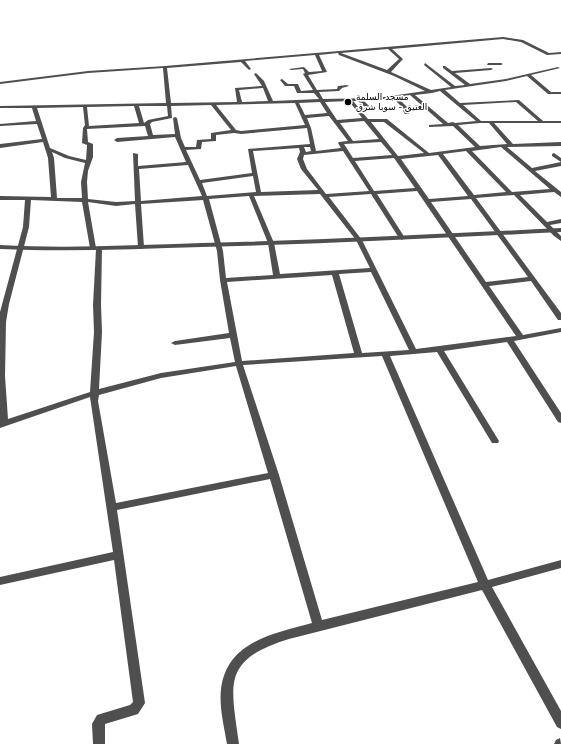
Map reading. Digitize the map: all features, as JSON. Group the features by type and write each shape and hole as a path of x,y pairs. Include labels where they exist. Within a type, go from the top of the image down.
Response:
{"street":[{"path":"0,83 88,72 243,61 507,38 522,41 548,54 552,59"},
{"path":"388,72 401,59 389,48"},
{"path":"336,53 388,72 432,92"},
{"path":"548,54 561,53"},
{"path":"307,73 325,72 317,54"},
{"path":"243,61 249,70"},
{"path":"425,64 455,88"},
{"path":"501,64 488,64 491,69 506,80"},
{"path":"0,67 6,67"},
{"path":"85,128 144,124 150,121 169,117 165,67"},
{"path":"444,67 470,86"},
{"path":"0,106 85,106 360,100 412,95 506,80 528,76 558,67"},
{"path":"291,69 304,68 307,73 305,74 330,114 350,141"},
{"path":"451,72 491,69"},
{"path":"256,74 265,87 271,102"},
{"path":"528,76 550,93 561,93"},
{"path":"446,80 460,79"},
{"path":"282,80 287,86 296,85 299,92 339,90 340,87 348,86"},
{"path":"240,103 237,89 265,87"},
{"path":"442,90 480,122"},
{"path":"412,95 446,124"},
{"path":"394,97 406,109 405,111 407,113"},
{"path":"350,100 396,157 520,336"},
{"path":"358,111 370,109 360,100"},
{"path":"460,104 517,101 541,121"},
{"path":"296,102 308,126 314,152"},
{"path":"212,103 234,131"},
{"path":"136,104 151,137"},
{"path":"34,106 52,162 54,199"},
{"path":"85,106 85,143 90,144 90,157 84,175 85,200 96,248 98,332 94,407 112,507 117,555 139,703 134,710 101,718 98,724 99,744"},
{"path":"303,117 330,114"},
{"path":"175,118 178,135 183,149 206,198 218,244 232,335 239,364 274,475 318,626"},
{"path":"336,122 384,120 401,131 428,154"},
{"path":"0,125 38,122"},
{"path":"431,126 453,123 480,122 561,122"},
{"path":"490,122 511,145"},
{"path":"453,123 479,148"},
{"path":"183,149 200,148 199,141 214,140 213,134 234,131 241,132 308,126"},
{"path":"117,140 178,135"},
{"path":"0,146 44,140"},
{"path":"382,140 350,141 341,143 371,192 402,238"},
{"path":"352,160 440,153 511,145 561,144"},
{"path":"259,194 249,152 250,150 312,145"},
{"path":"301,146 302,154 300,159 304,169 359,240 414,352"},
{"path":"502,146 561,195"},
{"path":"48,149 67,157 88,162"},
{"path":"302,154 344,149"},
{"path":"468,150 561,239"},
{"path":"440,153 561,318"},
{"path":"135,154 141,247"},
{"path":"561,154 553,155 561,160"},
{"path":"136,168 189,163"},
{"path":"530,170 561,164"},
{"path":"198,182 255,174"},
{"path":"0,198 85,200 116,204 259,194 323,194 419,189"},
{"path":"427,201 554,190"},
{"path":"251,195 271,242 277,276"},
{"path":"28,198 26,227 21,248 2,305 2,424 94,394 137,382 239,364 414,352 561,330"},
{"path":"546,224 561,221"},
{"path":"0,247 141,247 359,240 561,230"},
{"path":"223,280 374,270"},
{"path":"334,272 359,356"},
{"path":"484,284 533,279"},
{"path":"175,343 232,335"},
{"path":"508,339 561,420"},
{"path":"439,349 495,441"},
{"path":"385,354 485,585 561,723"},
{"path":"112,507 274,475"},
{"path":"0,581 117,555"},
{"path":"233,744 227,690 228,679 236,664 246,652 257,645 318,626 485,585 561,564"}],"place":[{"name":"مسجد السلمة العتيق - سوبا شرق","path":"348,102"}]}
